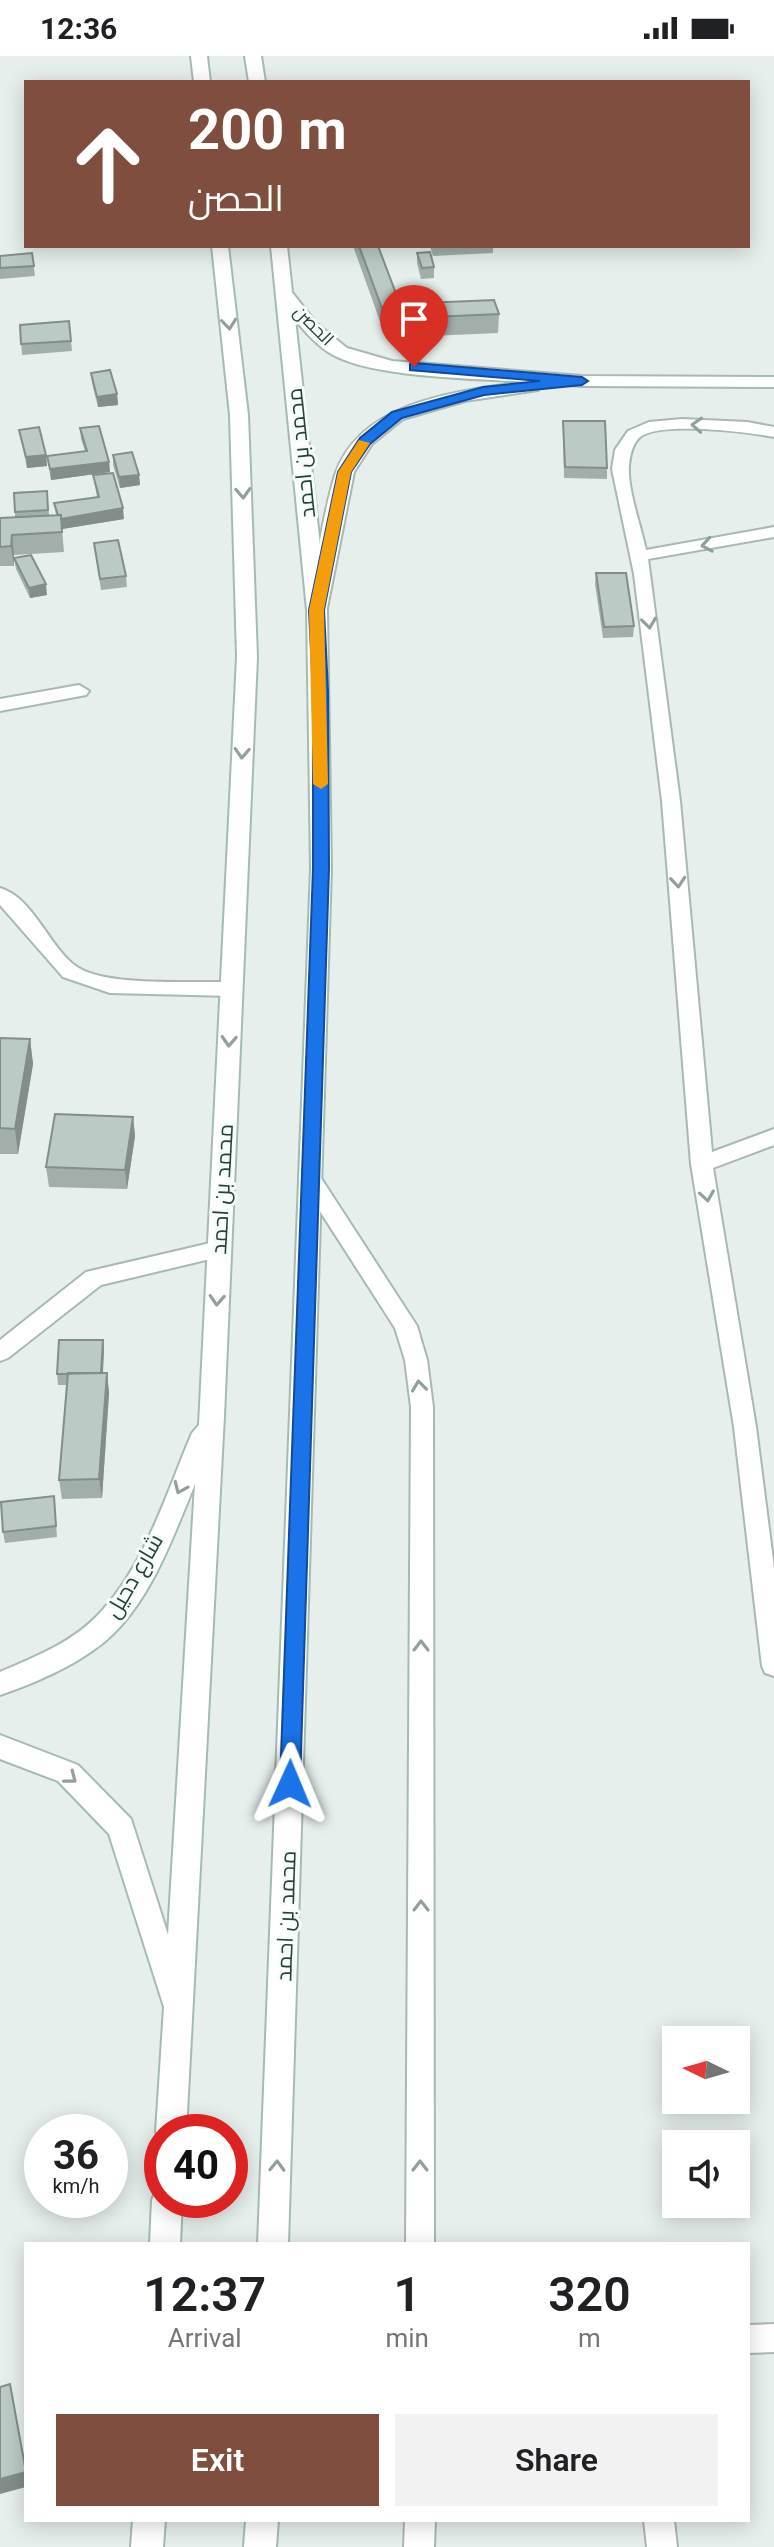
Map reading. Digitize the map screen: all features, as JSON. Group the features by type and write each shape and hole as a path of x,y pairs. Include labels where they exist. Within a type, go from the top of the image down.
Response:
{"street":[{"path":"199,56 202,80"},
{"path":"253,56 257,80"},
{"name":"محمد بن احمد","path":"172,2114 212,1416 247,657 239,415 220,248"},
{"name":"محمد بن احمد","path":"273,2242 321,868 317,610 279,248"},
{"name":"الحصن","path":"285,295 310,327 341,352 391,366 582,381 774,382"},
{"name":"الحصن","path":"317,610 345,472 365,441 397,415 463,396 582,381"},
{"path":"0,705 79,691"},
{"name":"شارع دحيل","path":"0,1684 31,1671 106,1625 147,1562 212,1416"},
{"path":"0,1747 68,1773 121,1828 178,2012"},
{"path":"165,2242 166,2218"},
{"path":"147,2547 149,2522"},
{"path":"260,2547 262,2522"}],"lane":[{"path":"774,432 747,427 682,424 649,427 634,434 623,450 620,469 639,556 671,801 702,1164 745,1427 774,1666"},
{"path":"639,556 774,532"},
{"path":"0,894 18,910 70,972 110,986 231,989"},
{"path":"702,1164 774,1137"},
{"path":"311,1180 406,1326 416,1360 422,1407 420,2242"},
{"path":"0,1352 94,1278 219,1249"},
{"path":"750,2339 774,2338"},
{"path":"419,2547 420,2522"},
{"path":"659,2522 662,2547"}],"building":[{"path":"360,248 379,248 400,304 494,300 499,314 386,319"},
{"path":"430,252 434,267 422,268 417,253"},
{"path":"32,253 34,266 0,268 0,256"},
{"path":"69,321 71,341 21,344 20,325"},
{"path":"110,370 117,394 97,397 91,373"},
{"path":"563,421 605,421 607,468 565,467"},
{"path":"99,426 109,462 50,469 47,456 87,451 80,428"},
{"path":"39,427 46,455 26,457 19,430"},
{"path":"132,452 139,475 119,477 113,455"},
{"path":"113,473 123,508 61,519 54,503 99,497 93,475"},
{"path":"47,491 48,510 15,512 14,493"},
{"path":"61,515 62,532 12,535 11,546 0,547 0,518"},
{"path":"118,540 126,576 100,579 94,543"},
{"path":"31,555 46,584 29,588 14,558"},
{"path":"596,573 626,573 634,626 604,627"},
{"path":"0,1038 30,1039 15,1129 0,1128"},
{"path":"55,1114 133,1117 125,1170 46,1167"},
{"path":"59,1340 103,1340 101,1373 57,1374"},
{"path":"68,1373 107,1373 99,1479 59,1480"},
{"path":"54,1496 56,1526 3,1532 1,1502"},
{"path":"10,2384 24,2473 0,2479 0,2387"}],"slow traffic":[{"path":"321,784 317,610 345,472 363,443"}],"route":[{"path":"290,1784 321,868 317,610 345,472 365,441 397,415 483,391 582,381 414,367"}]}
